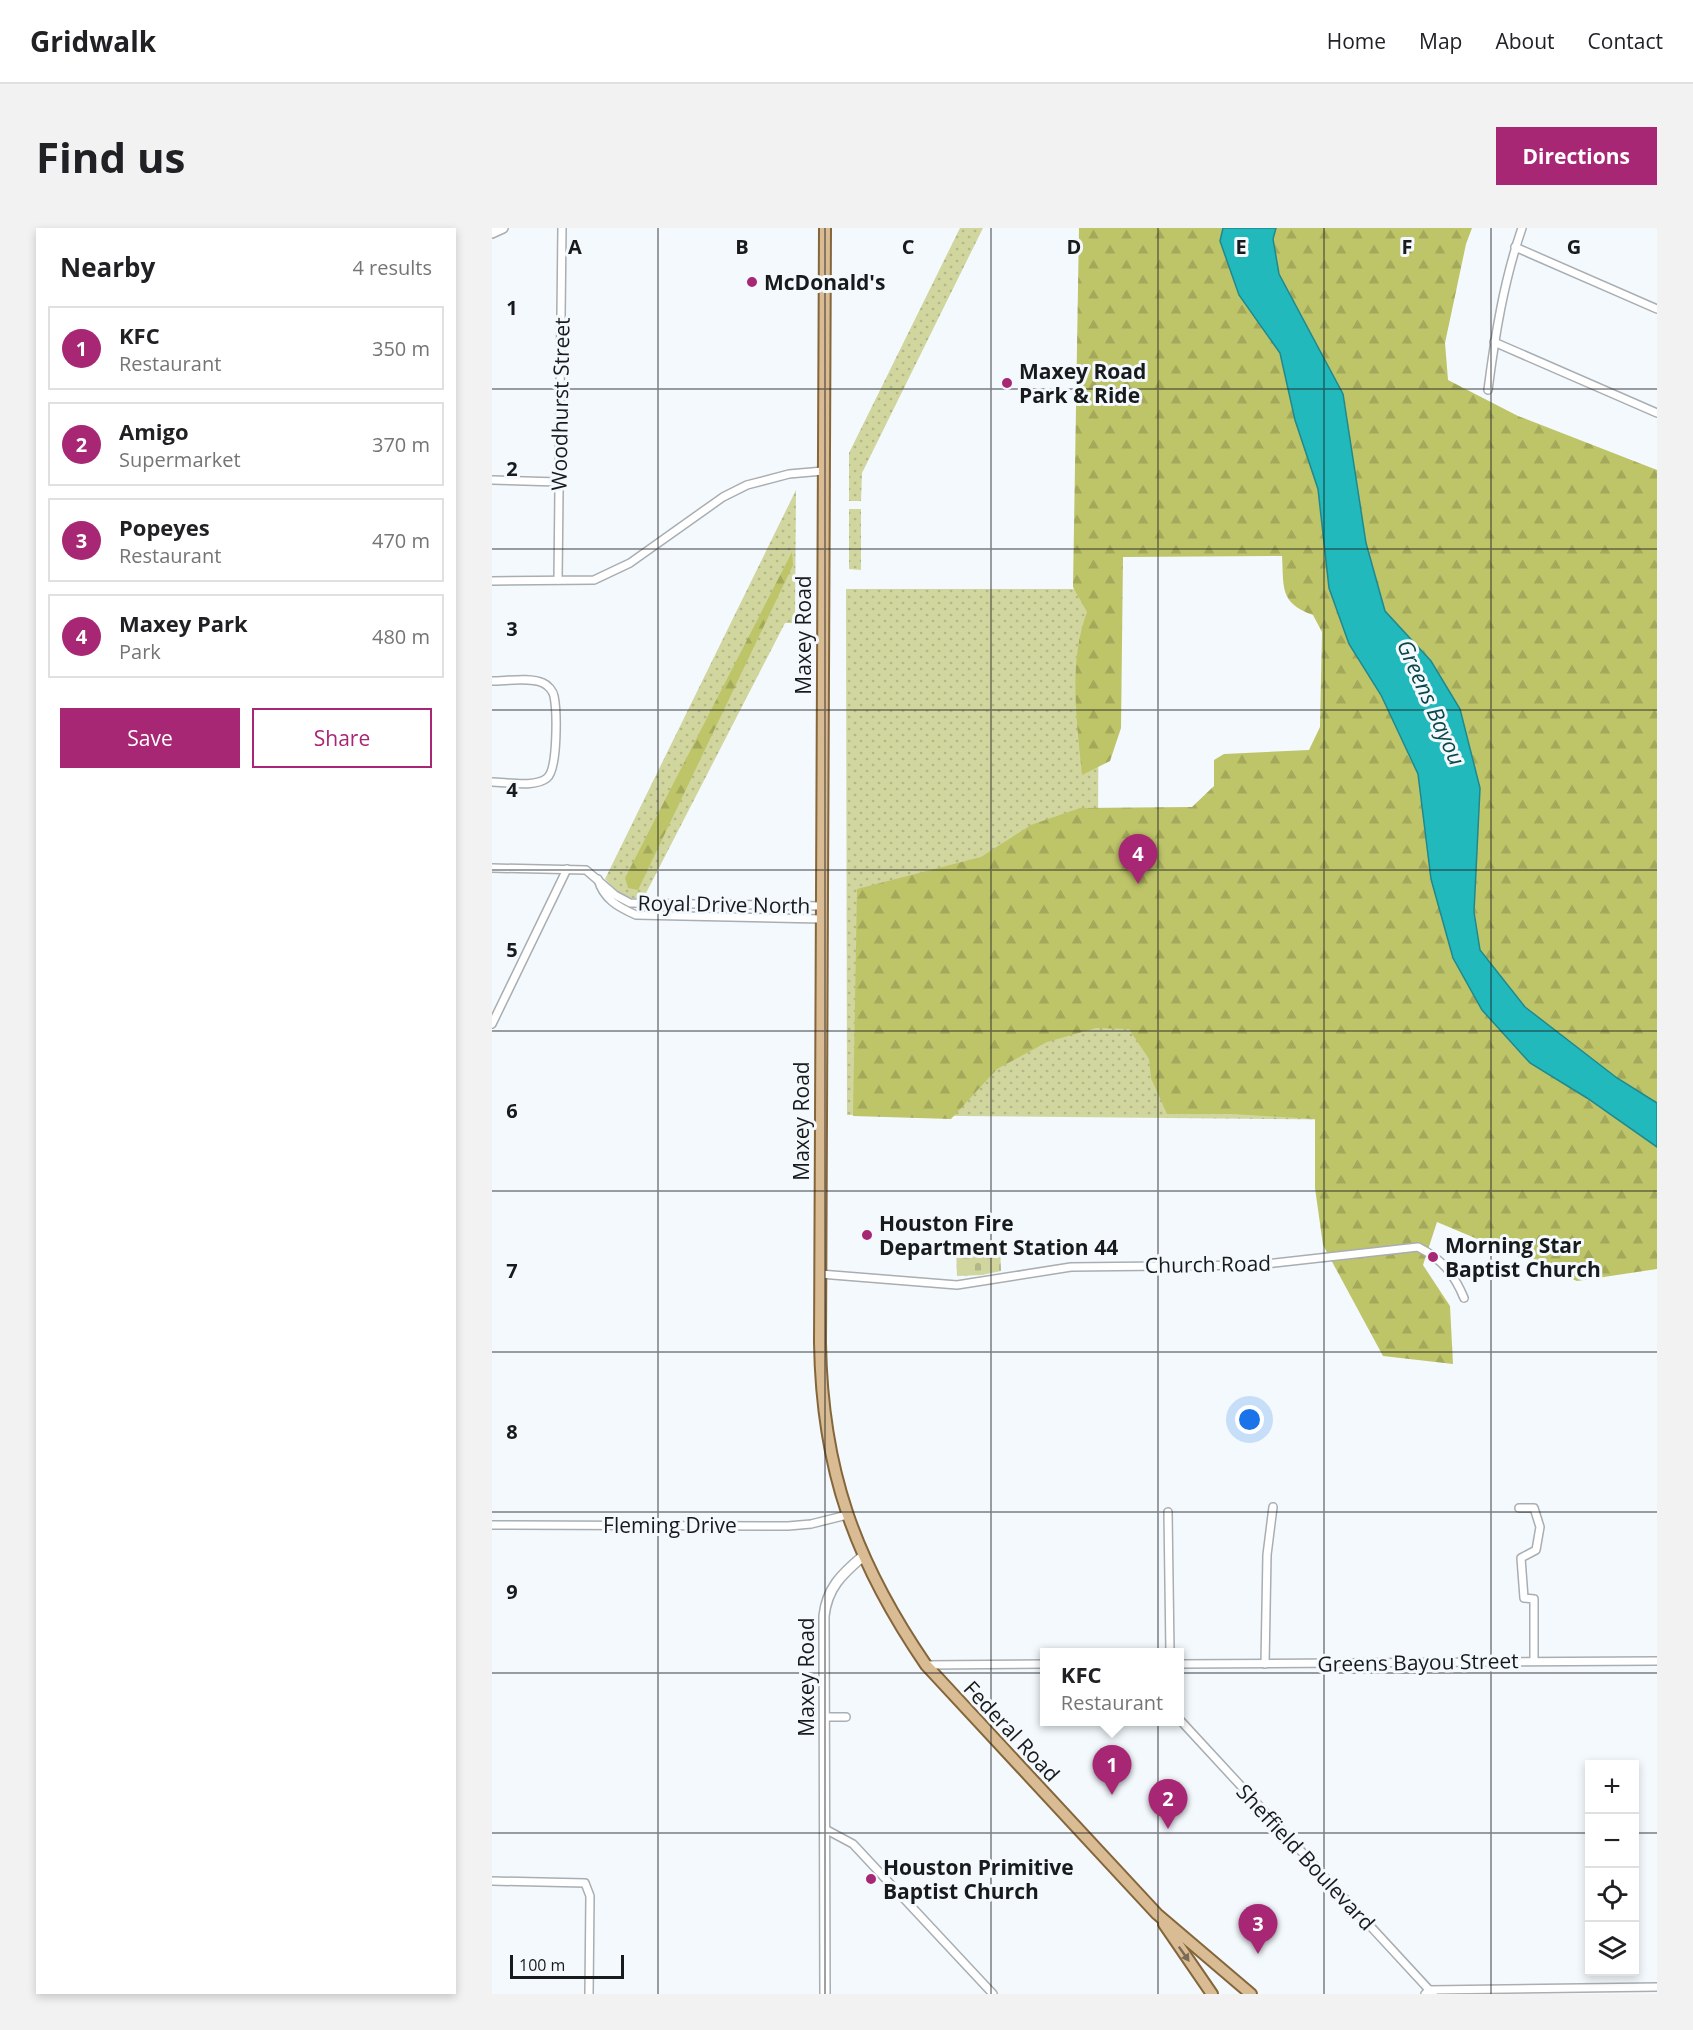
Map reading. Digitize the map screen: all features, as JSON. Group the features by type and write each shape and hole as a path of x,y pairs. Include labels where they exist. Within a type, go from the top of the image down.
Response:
{"main road":[{"name":"Maxey Road","path":"825,228 820,1274 822,1395 828,1438 847,1515 862,1557"},
{"name":"Federal Road","path":"862,1557 892,1615 926,1665 1156,1914 1212,1994"},
{"name":"Federal Road","path":"1156,1914 1251,1994"},
{"path":"1199,1976 1215,1962"}],"street":[{"path":"492,233 503,228"},
{"name":"Woodhurst Street","path":"558,580 562,228"},
{"path":"1488,390 1494,342 1521,228"},
{"path":"1515,247 1657,309"},
{"path":"1494,342 1657,413"},
{"path":"492,581 594,580 630,562 723,497 747,485 789,474 823,471"},
{"path":"492,480 558,482"},
{"path":"492,681 541,681 554,695 555,711 554,768 547,778 537,783 492,782"},
{"name":"Royal Drive North","path":"492,868 586,870 615,895 630,903 821,906"},
{"path":"492,1024 567,869"},
{"name":"Royal Drive North","path":"598,879 600,889 614,904 636,915 821,919"},
{"path":"731,905 731,918"},
{"name":"Church Road","path":"820,1274 957,1285 1071,1267 1256,1265 1418,1246 1434,1255 1454,1275 1464,1298"},
{"path":"1265,1664 1268,1555 1273,1507"},
{"path":"1519,1508 1534,1508 1540,1527 1536,1550 1521,1558 1524,1598 1534,1599 1534,1661"},
{"path":"1168,1512 1170,1648"},
{"name":"Fleming Drive","path":"492,1525 788,1526 811,1524 847,1515"},
{"name":"Maxey Road","path":"825,1994 825,1606 834,1584 862,1557"},
{"name":"Greens Bayou Street","path":"1184,1664 1657,1661"},
{"path":"926,1665 1040,1664"},
{"path":"825,1717 846,1717"},
{"name":"Sheffield Boulevard","path":"1184,1725 1429,1993"},
{"path":"825,1829 853,1844 993,1994"},
{"path":"492,1881 585,1883 590,1896 589,1994"},
{"path":"1429,1993 1657,1987"}],"green space":[{"path":"960,228 983,228 862,473 861,501 849,501 849,453"},
{"path":"1079,228 1223,228 1220,241 1239,295 1280,353 1295,420 1318,489 1329,588 1349,644 1381,695 1418,774 1431,879 1453,958 1530,1063 1587,1098 1657,1147 1657,1269 1577,1281 1437,1222 1423,1265 1450,1306 1453,1364 1383,1356 1323,1245 1315,1188 1315,1119 1233,1114 1167,1114 1151,1078 1149,1059 1129,1029 1096,1028 1047,1042 997,1069 951,1119 853,1116 857,889 981,857 1031,825 1080,808 1192,807 1214,786 1214,760 1224,754 1309,750 1320,727 1322,632 1313,615 1294,605 1289,599 1284,585 1282,556 1123,557 1121,728 1110,761 1082,775 1075,692 1081,631 1087,612 1073,587"},
{"path":"1276,228 1472,228 1466,244 1445,343 1448,380 1518,416 1657,470 1657,1103 1617,1078 1525,1007 1479,950 1474,912 1480,788 1431,661 1385,611 1366,543 1343,394 1279,274 1273,239"},
{"path":"796,490 795,623 785,623 643,899 626,896 605,879"},
{"path":"849,509 861,509 861,570 849,569"},
{"path":"792,552 793,565 638,890 628,888 625,878"},
{"path":"846,589 1099,589 1098,843 1431,919 1593,1122 847,1115"},
{"path":"1000,1243 1001,1271 982,1275 957,1276 956,1246"}],"water":[{"name":"Greens Bayou","path":"1223,228 1276,228 1273,239 1279,274 1343,394 1366,543 1385,611 1431,661 1460,709 1480,788 1474,912 1480,950 1525,1007 1617,1078 1657,1103 1657,1147 1587,1098 1530,1063 1482,1010 1453,958 1431,879 1418,774 1381,695 1349,644 1329,588 1318,489 1295,420 1280,353 1239,295 1220,241"}],"place":[{"name":"McDonald's","path":"752,282"},
{"name":"Maxey Road Park & Ride","path":"1007,383"},
{"name":"Maxey Park","path":"1138,884"},
{"name":"Houston Fire Department Station 44","path":"867,1235"},
{"name":"Morning Star Baptist Church","path":"1433,1257"},
{"name":"KFC","path":"1112,1795"},
{"name":"Amigo","path":"1168,1829"},
{"name":"Houston Primitive Baptist Church","path":"871,1879"},
{"name":"Popeyes","path":"1258,1954"}]}
